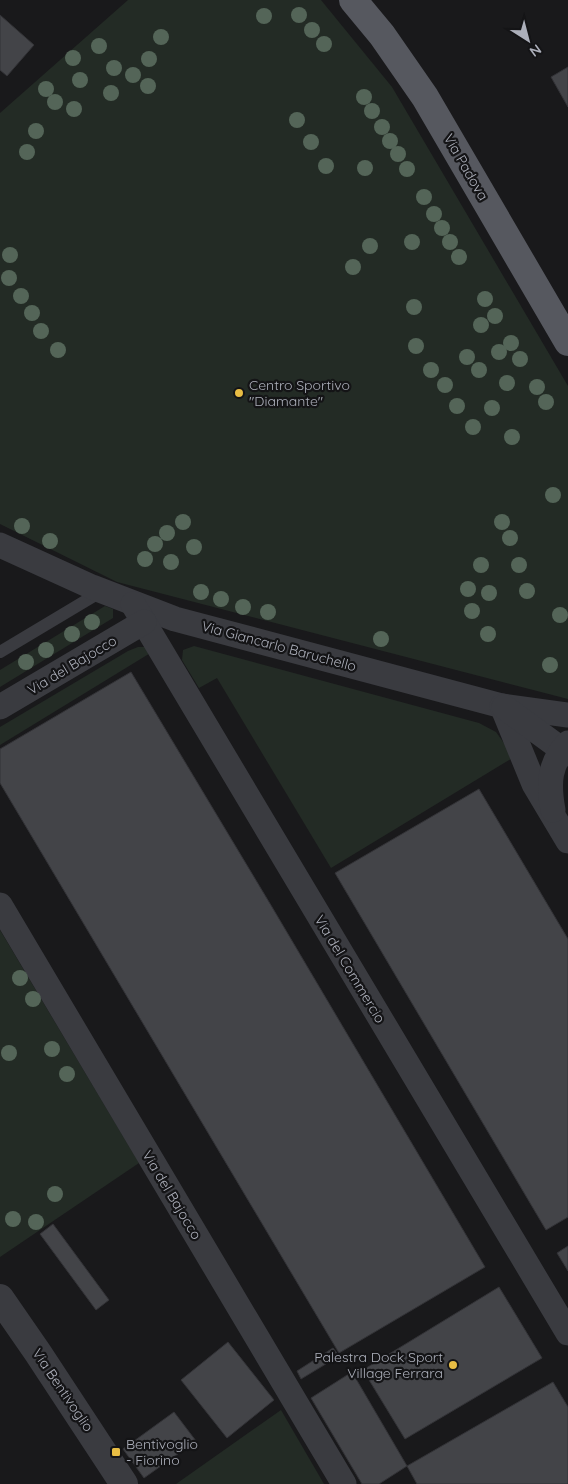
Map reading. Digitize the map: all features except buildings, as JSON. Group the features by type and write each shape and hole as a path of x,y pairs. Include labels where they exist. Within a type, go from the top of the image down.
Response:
{"main road":[{"name":"Via Padova","path":"353,0 382,34 420,89 568,342"}],"street":[{"name":"Via Giancarlo Baruchello","path":"0,545 102,591 138,613 183,621 502,706 568,715"},
{"name":"Via del Bajocco","path":"0,707 138,613"},
{"name":"Via del Commercio","path":"138,613 568,1333"},
{"path":"502,706 566,749 553,766 549,779 549,791 554,818"},
{"path":"502,706 534,784 568,841"},
{"name":"Via del Bajocco","path":"0,905 344,1484"},
{"name":"Via Bentivoglio","path":"0,1298 38,1352 124,1484"}],"lane":[{"path":"0,652 102,591"}],"shaded area":[{"name":"Centro Sportivo \"Diamante\"","path":"128,0 321,0 392,87 568,386 568,699 117,582 0,524 0,113"},
{"path":"105,606 113,609 113,618 0,687 0,670"},
{"path":"194,646 479,723 496,732 514,757 331,868 217,678 199,688 182,660 183,650"},
{"path":"138,647 146,647 152,652 0,745 0,727 128,651"},
{"path":"0,930 139,1163 0,1257"},
{"path":"281,1410 324,1484 176,1484"}],"place":[{"name":"Centro Sportivo \"Diamante\"","path":"239,393"},
{"name":"Palestra Dock Sport Village Ferrara","path":"453,1365"},
{"name":"Bentivoglio - Fiorino","path":"116,1452"}]}
